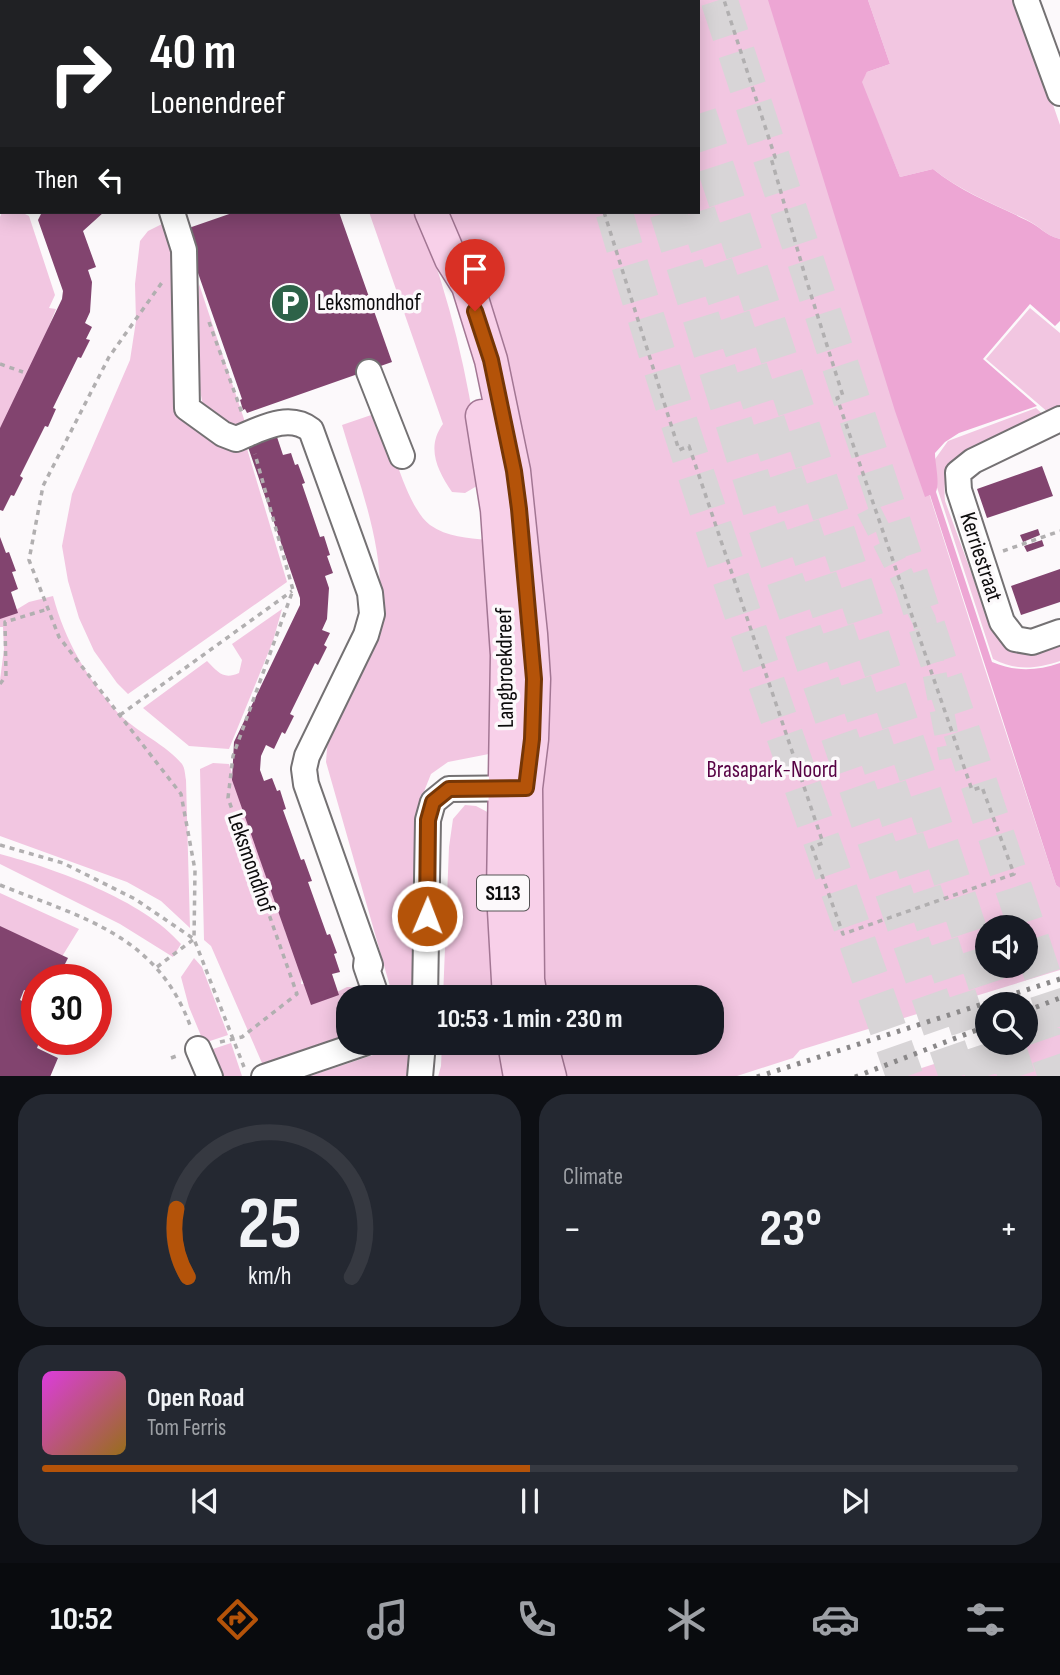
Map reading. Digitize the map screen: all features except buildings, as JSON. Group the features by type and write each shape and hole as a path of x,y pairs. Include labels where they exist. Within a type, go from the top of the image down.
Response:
{"main road":[{"name":"Langbroekdreef","path":"432,214 451,259 454,290 508,510 508,722 530,985"},
{"name":"Langbroekdreef","path":"508,985 503,893 515,788"},
{"path":"516,1055 520,1076"},
{"path":"544,1055 550,1076"}],"street":[{"path":"1026,0 1060,93"},
{"path":"173,214 184,250 187,408 223,434 236,439 282,422 297,422 313,433 370,593 372,614 366,635 307,756 304,769 306,784 368,961 366,966 373,985"},
{"path":"369,372 402,456"},
{"name":"Kerriestraat","path":"1059,421 973,461 958,473 959,490 1002,622 1015,639 1032,642 1060,632"},
{"path":"425,985 428,820 433,802 449,789 515,788"},
{"path":"198,1049 210,1076"},
{"path":"264,1076 336,1052"},
{"path":"419,1076 422,1055"}],"path":[{"path":"602,214 679,450 689,446 823,843 812,847 843,934 1014,874 982,787 972,790 837,398 843,396 771,158 775,157 724,0"},
{"path":"184,250 109,357 43,485 29,560 59,637 181,794 195,870 194,939 247,1076"},
{"path":"120,715 293,590 249,434 208,316"},
{"path":"0,364 23,372"},
{"path":"982,558 1060,531"},
{"name":"Leksmondhof","path":"171,1058 234,1037 242,1037 297,994 228,798 233,756 293,590"},
{"path":"0,684 6,676 2,623 48,609"},
{"path":"0,845 63,863 135,899 194,939"},
{"path":"0,885 86,919 135,946 157,967 183,1006 198,1049"},
{"path":"157,967 194,939"}],"green space":[{"name":"Brasapark-Noord","path":"700,0 772,0 983,663 1056,885 1060,888 1060,970 1038,977 1038,915 975,915 975,978 1034,978 988,992 975,992 975,996 800,1050 793,1058 737,1076 561,1076 555,1055 724,1055 724,985 541,985 539,636 444,214 700,214"},
{"path":"868,0 1017,0 1060,125 1060,239 967,191 933,169 900,177 861,82 867,72 890,64"},
{"path":"1,214 29,216 55,295 49,308 56,309 38,353 0,429"},
{"path":"370,214 418,214 429,245 458,345 478,448 482,483 465,493 452,492 435,458 435,441 443,424"},
{"path":"166,222 171,235 187,409 245,442 287,582 128,694 94,651 79,618 68,581 62,546 72,494 130,360 136,321 135,284 140,241 148,231"},
{"path":"199,284 245,422 238,428 206,416 198,367"},
{"path":"1030,308 1060,333 1060,416 1057,420 986,359"},
{"path":"1036,408 1051,422 951,468 945,488 945,501 993,632 1000,639 1015,645 1060,640 1060,661 1026,668 1010,666 993,659 930,466 948,441"},
{"path":"380,412 407,489 422,516 430,525 443,532 487,540 494,753 448,762 431,774 421,799 414,985 390,985 326,762 331,730 368,659 377,630 380,600 375,541 342,425"},
{"path":"53,596 71,644 96,686 125,720 176,757 183,766 186,780 190,928 161,901 127,882 0,836 0,680 4,649 0,606 6,616 29,602"},
{"path":"282,609 273,641 229,749 189,746 143,708 207,661 225,675 239,673 242,660 232,644"},
{"path":"213,763 229,764 240,798 296,925 285,931 303,970 301,984 315,985 323,999 336,992 336,1043 265,1070 211,946 204,940 200,769"},
{"path":"465,805 476,806 495,816 502,985 444,985 449,847 453,819"},
{"path":"0,854 72,877 122,900 145,913 181,944 173,957 120,924 0,864"},
{"path":"0,893 79,929 58,963 0,934"},
{"path":"194,958 202,967 228,1035 204,1043 189,1007 181,977"},
{"path":"1060,1023 1060,1076 897,1076 968,1053 1038,1055 1038,1032"},
{"path":"231,1043 242,1076 216,1076 207,1051"},
{"path":"373,1055 413,1055 409,1076 310,1076"},
{"path":"441,1055 506,1055 510,1076 438,1076"}],"shaded area":[{"path":"768,0 868,0 890,64 867,72 862,82 900,177 933,169 966,191 1060,239 1060,321 1055,326 1030,304 983,359 1037,406 959,433 935,453 936,492 992,662 1026,669 1060,663 1060,888 1056,885 930,495 925,497 895,411"}],"tunnel":[{"path":"719,0 1060,1028"},
{"path":"700,120 989,992"},
{"path":"615,214 717,538 905,1076"},
{"path":"669,214 764,519 958,1076"},
{"path":"698,214 985,1076"},
{"path":"868,509 924,620 951,758"},
{"path":"1038,1022 1057,1076"},
{"path":"1010,1055 1017,1076"}],"railway":[{"path":"760,1076 1060,979"},
{"path":"1038,1006 1060,998"},
{"path":"858,1076 975,1031"}],"place":[{"name":"Leksmondhof","path":"290,303"}],"route":[{"path":"427,916 428,820 433,802 449,789 526,788 532,739 534,679 531,634 514,471 491,360 475,311"}]}
